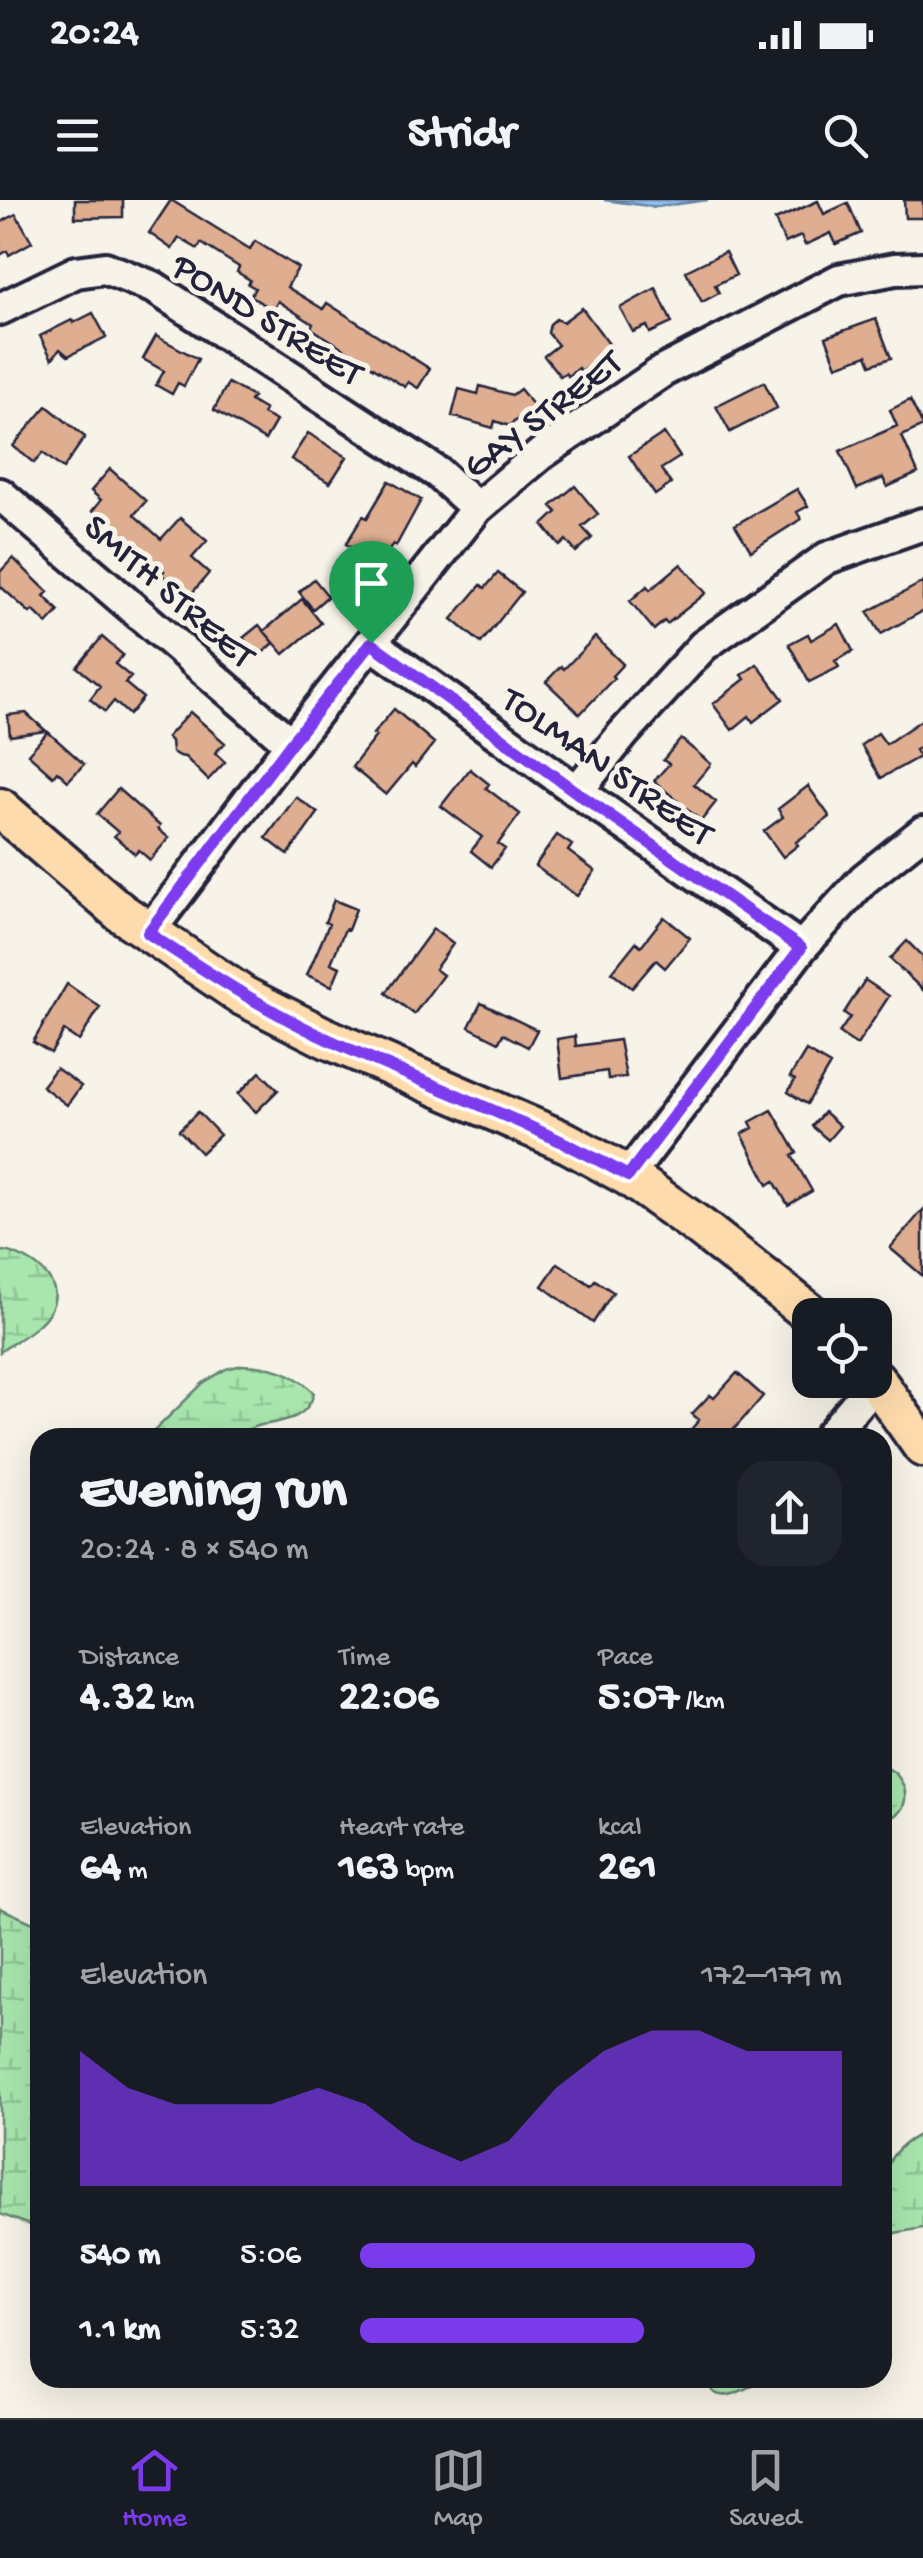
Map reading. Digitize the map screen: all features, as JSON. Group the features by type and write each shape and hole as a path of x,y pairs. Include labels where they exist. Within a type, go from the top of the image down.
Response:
{"main road":[{"path":"0,808 105,900 243,996 326,1038 568,1144 628,1176 792,1299"},
{"path":"889,1398 923,1447"}],"street":[{"name":"POND STREET","path":"0,309 76,272 105,268 155,288 438,473 477,508"},
{"name":"GAY STREET","path":"148,933 290,744 477,508 541,454 663,370 838,280 923,268"},
{"name":"SMITH STREET","path":"0,494 290,744"},
{"path":"576,792 703,646 827,558 923,524"},
{"name":"TOLMAN STREET","path":"371,643 801,948"},
{"path":"628,1176 801,948 864,879 923,832"},
{"path":"836,1428 861,1398"}],"green space":[{"path":"3,1251 43,1271 54,1289 54,1300 40,1323 0,1352 0,1253"},
{"path":"242,1365 272,1368 290,1375 314,1393 306,1409 284,1421 252,1428 157,1428 203,1383 226,1369"},
{"path":"892,1772 898,1776 905,1794 901,1810 894,1816"},
{"path":"0,1908 30,1922 30,2225 0,2214"},
{"path":"923,2133 923,2228 892,2236 892,2158 906,2142"},
{"path":"710,2388 747,2388 731,2394 716,2393"}],"water":[{"path":"604,200 708,200 656,207"}],"building":[{"path":"75,200 123,200 123,217 75,218"},
{"path":"171,200 250,249 255,241 298,268 287,287 323,309 327,303 430,369 418,388 408,382 405,387 311,328 313,324 278,301 273,310 250,296 255,288 237,272 239,267 201,243 198,249 179,238 172,249 149,233"},
{"path":"904,200 923,200 923,218 905,218"},
{"path":"818,201 824,214 848,203 861,233 836,244 831,233 805,245 801,236 785,243 775,220"},
{"path":"16,214 32,242 9,255 7,251 0,255 0,223"},
{"path":"725,252 736,275 715,285 719,293 702,302 686,271"},
{"path":"656,288 672,323 650,333 647,326 633,332 620,308"},
{"path":"582,308 612,348 581,372 578,368 568,376 560,376 544,356 558,345 548,333 550,324 556,319 563,322"},
{"path":"93,313 106,337 68,356 60,349 52,359 40,336"},
{"path":"876,319 891,358 871,365 867,355 837,366 826,337"},
{"path":"156,336 198,359 184,386 178,383 172,394 156,385 164,371 143,359"},
{"path":"764,382 777,408 730,432 716,406"},
{"path":"228,383 253,397 250,401 276,421 265,440 214,410"},
{"path":"480,386 512,395 520,389 534,406 509,426 495,421 493,428 452,416 459,389 478,394"},
{"path":"910,400 923,426 902,436 918,473 887,487 883,478 857,489 840,451 897,426 890,410"},
{"path":"47,406 85,437 63,469 43,453 34,463 13,446"},
{"path":"308,433 347,457 330,483 291,459"},
{"path":"664,433 680,457 661,469 671,484 655,495 629,456"},
{"path":"110,469 146,501 134,515 161,539 180,518 207,541 192,558 209,573 188,598 161,574 164,571 92,511 101,500 91,491"},
{"path":"389,481 421,500 396,546 393,544 386,555 370,545 365,555 346,544"},
{"path":"575,486 598,514 582,527 592,538 576,552 566,540 560,546 543,525 557,512 551,506"},
{"path":"797,489 808,506 797,512 801,519 751,551 735,525"},
{"path":"13,558 48,592 44,596 59,611 47,624 0,586 0,572"},
{"path":"681,564 706,593 654,630 630,601"},
{"path":"498,573 522,592 481,643 452,619 481,585 485,588"},
{"path":"314,579 328,596 313,609 299,592"},
{"path":"923,582 923,611 881,634 868,612"},
{"path":"302,599 321,623 284,654 264,631"},
{"path":"839,624 853,651 835,661 839,667 809,682 789,644 808,634 811,640"},
{"path":"259,625 274,643 259,656 243,638"},
{"path":"102,637 123,655 115,664 131,677 125,683 143,698 129,715 114,701 105,712 90,699 100,686 77,667"},
{"path":"595,637 623,664 580,714 546,682"},
{"path":"757,664 783,699 753,722 749,716 732,730 713,704 745,679 742,675"},
{"path":"394,709 434,743 386,795 352,767"},
{"path":"190,712 225,743 215,753 225,762 208,780 185,757 172,752 167,737"},
{"path":"26,713 46,731 10,736 8,715"},
{"path":"923,719 923,746 915,750 919,757 881,778 861,745 878,733 886,744"},
{"path":"48,732 84,764 68,781 57,771 53,776 28,754"},
{"path":"681,739 711,764 694,784 716,802 701,821 654,781 669,764 663,760"},
{"path":"470,769 489,784 486,788 520,814 498,844 505,849 491,867 471,851 482,837 441,806"},
{"path":"808,786 830,817 783,857 764,831 783,817 778,809"},
{"path":"118,789 169,838 150,860 139,850 135,854 114,836 118,832 97,814"},
{"path":"296,797 318,813 288,855 266,838"},
{"path":"557,835 572,845 568,851 595,871 577,896 535,866"},
{"path":"334,900 356,909 331,963 340,967 332,986 307,975 329,924 325,922"},
{"path":"664,917 690,938 665,968 656,960 632,988 612,972 636,942 641,946"},
{"path":"433,929 453,944 435,969 443,975 414,1014 386,993"},
{"path":"907,941 923,957 923,990 890,959"},
{"path":"865,980 889,996 857,1045 839,1033 850,1017 844,1013"},
{"path":"67,984 100,1007 79,1041 64,1031 51,1053 33,1042"},
{"path":"481,1003 537,1030 528,1047 503,1034 499,1042 469,1027"},
{"path":"575,1036 576,1046 619,1040 626,1077 608,1079 607,1071 562,1078 557,1039"},
{"path":"806,1051 830,1065 807,1104 788,1092 795,1080 790,1077"},
{"path":"56,1068 81,1086 67,1105 42,1086"},
{"path":"260,1072 278,1090 256,1112 238,1094"},
{"path":"772,1110 797,1153 792,1156 812,1191 788,1205 774,1181 768,1185 742,1134 753,1128 750,1122"},
{"path":"198,1112 220,1135 201,1153 179,1130"},
{"path":"824,1112 840,1126 828,1140 812,1126"},
{"path":"923,1210 923,1276 890,1248"},
{"path":"558,1263 591,1285 595,1280 613,1292 593,1323 542,1286"},
{"path":"737,1373 763,1396 735,1428 692,1428 699,1420 692,1414 710,1395 714,1398"}],"route":[{"path":"371,643 801,948 628,1176 568,1144 326,1038 243,996 148,933 371,643"}]}
